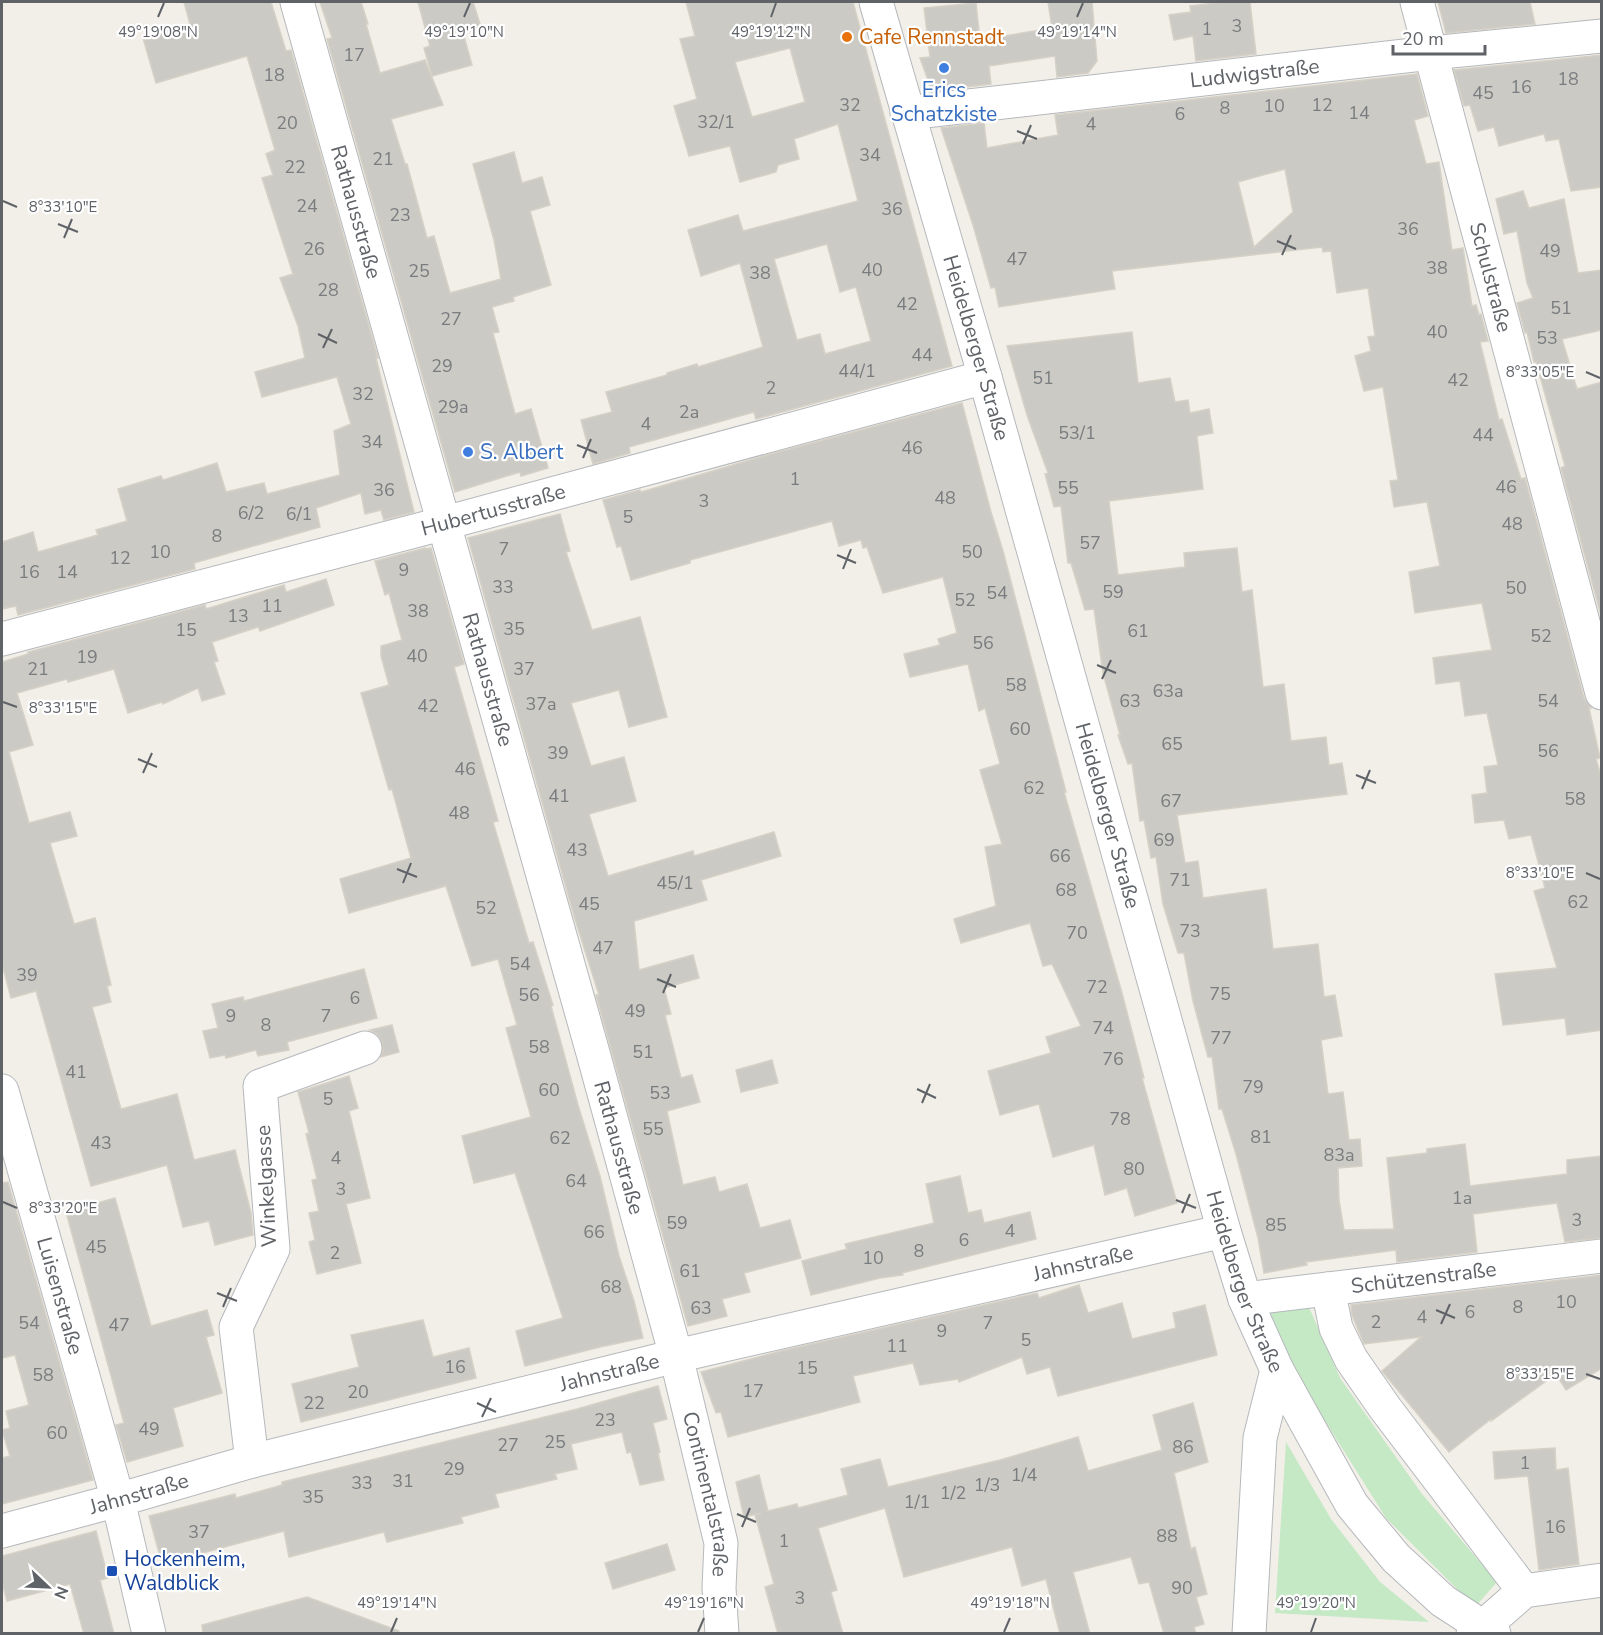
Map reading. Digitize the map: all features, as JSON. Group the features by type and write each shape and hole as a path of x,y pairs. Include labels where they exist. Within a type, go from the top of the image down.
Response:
{"street":[{"name":"Rathausstraße","path":"297,2 445,523 676,1356"},
{"name":"Heidelberger Straße","path":"876,2 985,377 1224,1231 1245,1299 1277,1370 1260,1438 1249,1634"},
{"name":"Schulstraße","path":"1417,2 1602,693"},
{"name":"Ludwigstraße","path":"907,113 1431,53 1602,36"},
{"name":"Hubertusstraße","path":"2,639 445,523 985,377"},
{"name":"Winkelgasse","path":"252,1461 236,1327 273,1249 260,1086 365,1048"},
{"name":"Luisenstraße","path":"2,1091 118,1500 149,1634"},
{"name":"Jahnstraße","path":"2,1530 118,1500 252,1461 676,1356 1224,1231"},
{"name":"Schützenstraße","path":"1245,1299 1602,1256"},
{"path":"1328,1289 1336,1328 1351,1359 1385,1408 1524,1591"},
{"name":"Continentalstraße","path":"676,1356 721,1543 719,1588 722,1634"},
{"path":"1277,1370 1352,1505 1396,1558 1443,1601 1483,1632 1524,1591 1602,1580"}],"green space":[{"path":"1308,1305 1340,1378 1422,1494 1497,1582 1475,1607 1386,1518 1320,1413 1265,1311"},
{"path":"1286,1442 1331,1519 1380,1582 1429,1622 1275,1613"}],"building":[{"path":"184,2 271,2 286,51 291,50 378,358 376,358 414,512 384,520 381,510 365,514 361,493 316,508 320,527 194,563 195,569 18,615 16,606 2,609 2,542 33,532 38,552 98,535 96,530 127,521 118,489 161,476 163,480 217,463 226,492 264,483 267,494 340,475 334,431 351,424 337,377 262,397 255,372 305,358 298,326 280,278 293,274 262,178 273,175 266,154 275,150 247,56 156,83 143,38 190,24"},
{"path":"320,2 361,2 380,73 425,60 443,105 391,119 405,164 407,164 427,238 434,236 450,293 501,279 494,240 473,164 514,152 522,183 542,177 550,205 530,211 551,285 513,297 514,301 492,307 499,332 493,333 515,414 531,409 548,468 521,476 520,472 455,492 327,39 332,38"},
{"path":"418,2 473,2 481,27 463,33 472,65 432,76 424,48 430,46"},
{"path":"686,2 853,2 952,366 756,419 754,412 629,447 630,453 593,464 581,420 612,412 606,392 697,364 698,367 763,347 740,263 701,276 688,230 738,215 743,231 858,201 838,124 794,139 799,159 778,165 776,172 740,182 730,146 689,156 674,106 697,99 680,39 695,36","holes":["790,48 805,102 752,117 735,62","827,244 840,292 856,287 871,341 825,354 820,334 797,340 774,259"]},
{"path":"1048,2 1092,2 1097,61 1088,73 1057,77 1055,56 989,66 991,84 932,91 920,58 930,57 924,8 976,3 980,40 1052,28"},
{"path":"1250,2 1256,54 1196,61 1193,36 1174,40 1169,15 1191,12 1190,6"},
{"path":"1438,2 1530,2 1535,24 1446,33"},
{"path":"1602,55 1602,187 1571,191 1559,139 1546,141 1544,134 1499,146 1494,127 1478,131 1470,105 1464,106 1454,70"},
{"path":"1417,74 1428,116 1414,120 1426,164 1439,162 1452,250 1463,248 1472,306 1476,305 1479,315 1481,314 1488,341 1480,342 1499,420 1502,419 1521,479 1525,478 1584,698 1591,708 1589,708 1600,758 1596,759 1602,779 1602,1030 1567,1035 1565,1018 1503,1025 1495,974 1557,968 1534,891 1545,888 1531,835 1509,839 1504,820 1475,823 1472,795 1487,793 1484,767 1498,765 1487,713 1465,716 1460,681 1436,684 1433,658 1492,650 1482,603 1415,613 1409,572 1440,566 1427,502 1394,507 1390,481 1398,480 1383,387 1364,391 1355,356 1371,351 1368,337 1375,336 1368,288 1337,293 1331,251 1323,252 1322,247 1112,271 1115,289 999,307 995,287 991,288 941,128 984,123 987,148 1058,135 1055,115","holes":["1285,169 1293,212 1254,247 1238,182"]},
{"path":"1523,191 1529,208 1564,199 1578,273 1602,270 1602,330 1562,339 1577,389 1602,382 1602,619 1561,468 1565,466 1517,303 1533,298 1527,283 1517,231 1504,234 1496,199"},
{"path":"1132,332 1138,383 1170,378 1175,402 1188,400 1190,413 1209,409 1213,433 1197,436 1203,489 1109,501 1118,575 1185,567 1184,553 1237,548 1242,592 1252,590 1263,687 1284,684 1291,741 1326,737 1329,765 1342,763 1347,794 1177,815 1185,863 1198,861 1203,898 1266,889 1273,949 1318,944 1324,997 1335,995 1342,1036 1321,1040 1328,1094 1343,1092 1349,1140 1360,1139 1362,1166 1338,1168 1339,1200 1344,1230 1394,1229 1387,1158 1427,1153 1427,1149 1465,1144 1470,1186 1567,1174 1567,1160 1602,1156 1602,1238 1565,1242 1557,1203 1473,1214 1477,1252 1397,1262 1396,1250 1306,1262 1307,1265 1264,1273 1258,1238 1236,1154 1222,1109 1219,1109 1212,1057 1208,1057 1193,1001 1184,953 1178,953 1163,904 1156,857 1151,858 1144,820 1140,821 1132,763 1128,764 1118,735 1120,735 1103,673 1094,609 1085,610 1071,563 1068,563 1061,506 1054,507 1045,474 1048,473 1027,415 1007,346"},
{"path":"962,403 1003,551 1066,792 1064,792 1122,993 1144,1078 1142,1078 1177,1203 1135,1216 1127,1188 1105,1195 1094,1145 1053,1157 1039,1104 1000,1115 988,1071 1051,1053 1046,1037 1081,1026 1052,964 1043,966 1030,923 961,943 954,919 996,906 985,847 1002,844 980,770 1000,764 985,708 979,711 968,664 910,677 904,654 940,645 938,639 957,633 943,577 883,593 867,547 863,548 861,540 839,546 832,521 690,560 690,563 631,580 621,546 617,547 603,500 640,490 641,492 767,455"},
{"path":"560,514 570,551 566,552 592,630 640,617 667,717 629,727 619,690 571,703 591,766 624,757 636,801 589,814 608,876 693,851 694,856 774,832 781,856 701,880 707,900 634,921 639,970 693,955 699,978 664,988 671,1014 665,1015 681,1078 692,1075 700,1102 667,1111 683,1185 715,1177 719,1192 747,1184 760,1228 790,1220 801,1258 744,1273 750,1292 722,1299 727,1316 688,1326 596,995 599,995 574,916 468,538"},
{"path":"431,548 464,664 454,667 498,821 493,822 529,943 533,942 553,1005 551,1006 600,1176 619,1256 643,1338 525,1366 516,1331 563,1318 515,1173 474,1183 462,1136 531,1117 506,1028 517,1025 498,959 472,966 446,886 349,913 340,879 411,858 392,789 389,790 361,693 389,685 381,656 381,646 402,640 389,593 385,595 375,561"},
{"path":"326,579 334,605 260,631 258,627 212,642 218,661 214,662 225,694 202,701 198,688 163,704 162,702 128,713 114,669 17,693 33,745 9,752 29,823 70,812 77,836 50,843 74,924 95,918 111,985 107,986 111,1002 92,1007 121,1109 177,1094 194,1160 235,1150 251,1213 253,1235 215,1245 209,1221 183,1227 167,1165 91,1186 36,991 11,998 2,964 2,662 28,654 28,652 205,605 206,609 284,585 286,592"},
{"path":"364,969 377,1018 287,1042 289,1050 258,1056 256,1050 226,1058 225,1055 210,1058 203,1031 218,1028 212,1004 243,997 244,1001"},
{"path":"392,1025 399,1052 381,1057 382,1041 370,1030"},
{"path":"772,1060 778,1083 741,1092 736,1070"},
{"path":"349,1076 358,1108 349,1111 370,1198 346,1204 361,1263 317,1274 309,1242 315,1240 309,1213 319,1211 312,1180 317,1179 306,1134 309,1133 298,1092"},
{"path":"960,1176 968,1213 981,1210 984,1223 1030,1212 1036,1239 902,1273 903,1275 880,1278 811,1295 802,1261 847,1249 845,1244 934,1223 926,1184"},
{"path":"8,1182 93,1480 2,1504 2,1458 10,1456 2,1430 10,1428 6,1411 29,1405 15,1355 2,1358 2,1183"},
{"path":"115,1198 151,1326 207,1310 214,1335 206,1337 222,1393 173,1408 183,1446 127,1462 116,1425 124,1423 66,1212"},
{"path":"1602,1275 1602,1368 1566,1390 1556,1374 1491,1421 1491,1419 1449,1452 1382,1371 1421,1337 1364,1344 1352,1315 1351,1305"},
{"path":"1079,1285 1088,1313 1122,1303 1132,1339 1176,1328 1173,1313 1205,1305 1217,1355 1058,1396 1050,1367 1027,1374 1022,1357 959,1382 958,1379 920,1385 913,1363 853,1376 860,1402 728,1437 721,1412 716,1413 701,1372 781,1351 1037,1293 1039,1298"},
{"path":"423,1320 433,1357 469,1348 476,1378 301,1422 292,1384 359,1367 351,1335"},
{"path":"658,1386 667,1419 653,1423 664,1480 640,1485 631,1452 627,1453 622,1432 571,1444 577,1469 555,1474 557,1479 495,1494 499,1507 461,1517 463,1523 387,1542 384,1532 289,1557 284,1531 162,1564 149,1516 235,1494 236,1498 282,1485 282,1482 577,1409"},
{"path":"1193,1403 1208,1462 1174,1473 1191,1549 1195,1547 1207,1594 1196,1597 1204,1624 1194,1627 1196,1634 1164,1634 1149,1582 1139,1584 1131,1557 1073,1572 1090,1634 1060,1634 1046,1579 1022,1586 1012,1547 904,1577 885,1508 818,1528 837,1590 831,1592 843,1634 778,1634 765,1587 774,1584 755,1515 761,1513 744,1517 736,1482 759,1475 768,1511 797,1504 798,1508 848,1495 841,1469 880,1459 888,1487 1000,1460 1078,1437 1088,1471 1162,1450 1153,1415"},
{"path":"1555,1448 1556,1470 1568,1468 1579,1564 1539,1570 1528,1476 1495,1479 1493,1452"},
{"path":"96,1531 108,1578 100,1580 114,1634 84,1634 70,1584 7,1601 2,1582 2,1556"},
{"path":"667,1544 675,1570 613,1589 605,1563"},
{"path":"307,1597 399,1631 398,1634 203,1634 202,1625"}],"place":[{"name":"Cafe Rennstadt","path":"847,37"},
{"name":"Erics Schatzkiste","path":"944,68"},
{"name":"S. Albert","path":"468,452"},
{"name":"Hockenheim, Waldblick","path":"112,1571"}]}
